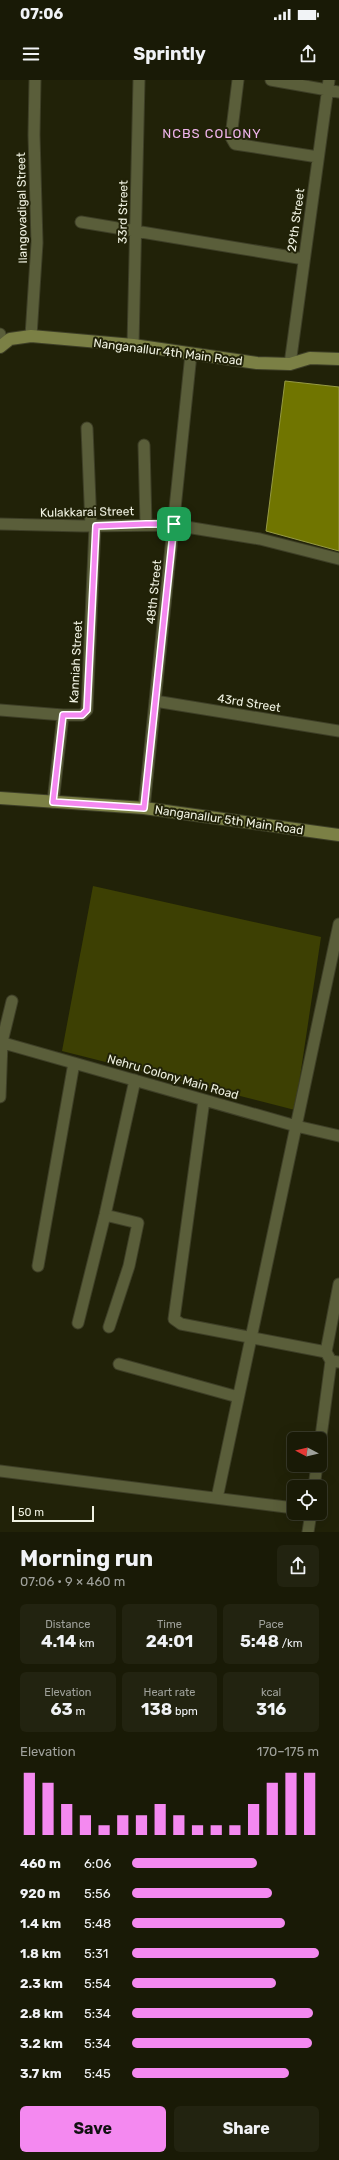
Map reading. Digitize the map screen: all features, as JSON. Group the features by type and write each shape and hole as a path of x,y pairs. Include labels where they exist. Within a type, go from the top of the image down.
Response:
{"street":[{"name":"Ilangovadigal Street","path":"31,336 37,243 34,135 35,80"},
{"name":"33rd Street","path":"133,345 139,80"},
{"path":"238,80 231,138 232,142 235,144 318,158"},
{"path":"271,80 328,85 339,92"},
{"name":"29th Street","path":"290,364 328,85"},
{"path":"81,222 304,259"},
{"name":"Nanganallur 4th Main Road","path":"0,342 31,336 133,345 246,362 290,364 310,358 339,359"},
{"name":"48th Street","path":"144,808 191,354"},
{"name":"Kanniah Street","path":"53,802 63,715 82,715 87,710 93,526 87,428"},
{"path":"144,445 146,524"},
{"name":"Kulakkarai Street","path":"0,524 93,526 174,524 260,538 339,559"},
{"name":"43rd Street","path":"155,701 339,731"},
{"path":"0,710 63,715"},
{"name":"Nanganallur 5th Main Road","path":"0,798 144,808 339,835"},
{"path":"217,1498 339,924"},
{"path":"0,1097 1,1042 12,1001"},
{"name":"Nehru Colony Main Road","path":"1,1042 296,1126 339,1136"},
{"path":"38,1266 74,1063"},
{"path":"78,1323 106,1215 135,1080"},
{"path":"204,1100 174,1319 181,1324 250,1337 332,1358"},
{"path":"106,1215 138,1223 129,1266 109,1327"},
{"path":"322,1432 332,1358 339,1284"},
{"path":"119,1364 238,1397"},
{"path":"0,1471 287,1507"},
{"path":"308,1532 310,1520"}],"shaded area":[{"path":"285,381 339,387 339,551 266,531"},
{"path":"93,886 321,937 295,1110 62,1051"}],"district":[{"name":"NCBS COLONY","path":"212,133"}],"route":[{"path":"174,524 144,808 53,802 63,715 82,715 87,710 96,526 174,524"}]}
